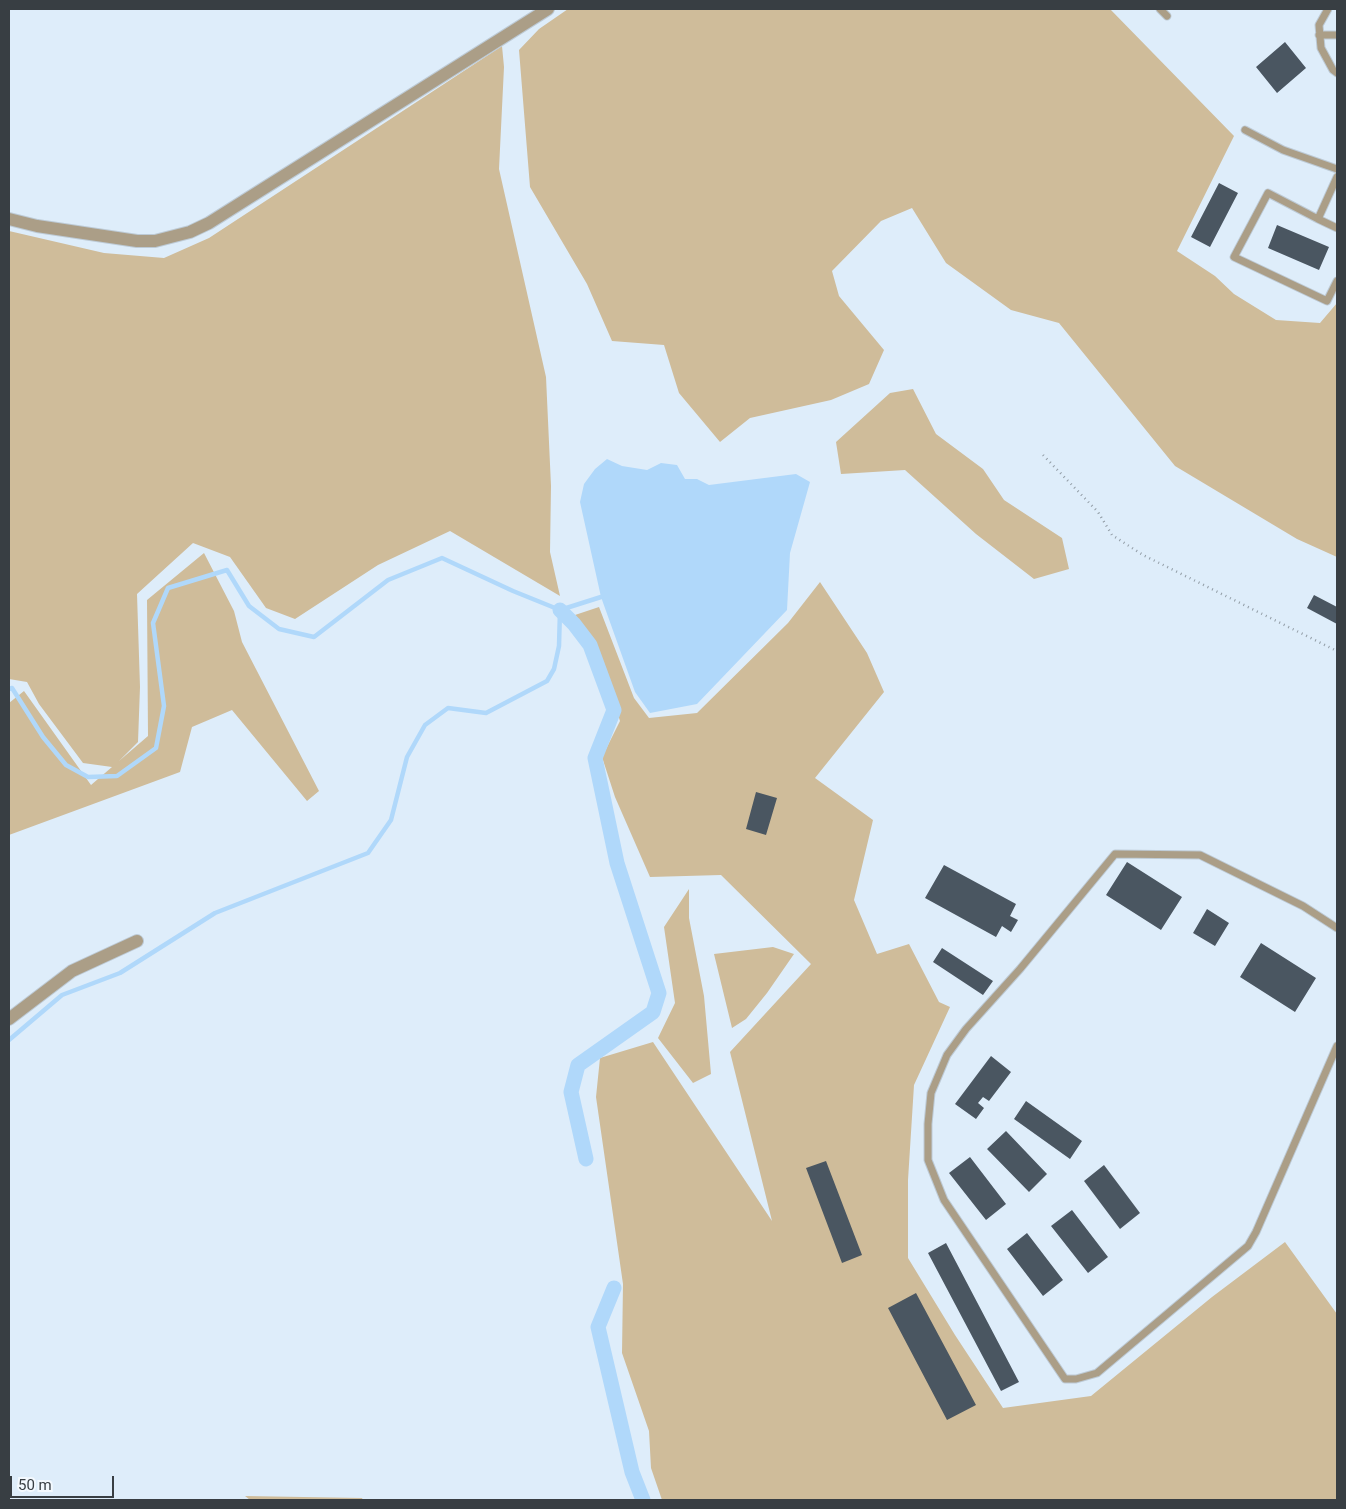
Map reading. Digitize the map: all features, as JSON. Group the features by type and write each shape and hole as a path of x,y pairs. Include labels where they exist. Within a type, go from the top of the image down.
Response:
{"street":[{"path":"9,219 37,226 137,241 155,241 190,232 209,223 548,9"},
{"path":"9,1018 72,971 137,941"}],"lane":[{"path":"1160,9 1167,16"},
{"path":"1328,9 1319,25 1319,36 1321,48 1333,70 1337,73"},
{"path":"1319,36 1337,35"},
{"path":"1245,130 1283,150 1337,169"},
{"path":"1318,218 1337,177"},
{"path":"1337,228 1268,193 1234,257 1327,301 1337,280"},
{"path":"1337,928 1303,906 1200,854 1114,854 1026,962 966,1029 947,1055 931,1093 928,1124 928,1160 944,1200 1065,1379 1076,1379 1098,1373 1248,1246 1264,1214 1337,1046"}],"path":[{"path":"1043,455 1098,512 1112,535 1143,555 1337,652"}],"shaded area":[{"path":"568,9 1110,9 1234,136 1177,251 1215,276 1234,294 1276,320 1320,323 1337,303 1337,557 1297,539 1175,466 1059,323 1011,310 946,263 912,208 881,221 832,271 839,296 884,350 869,384 831,400 750,418 720,442 679,393 664,345 612,341 587,284 530,187 519,50 539,29"},
{"path":"502,46 504,67 499,169 546,377 551,486 550,552 560,596 450,531 378,565 295,619 266,608 230,557 193,543 137,594 140,687 138,742 119,761 148,736 147,600 204,553 234,611 242,642 319,791 307,801 232,710 192,727 180,772 9,835 9,703 24,691 91,785 112,767 83,763 39,704 27,682 9,679 9,231 104,253 164,258 209,238"},
{"path":"913,389 936,434 983,469 1004,500 1062,538 1069,569 1034,579 976,534 905,470 841,474 836,442 890,393"},
{"path":"820,582 867,653 884,692 815,778 873,820 854,900 877,954 909,944 939,1002 950,1007 914,1085 908,1180 908,1258 1003,1408 1091,1396 1212,1297 1285,1242 1337,1314 1337,1500 662,1500 651,1468 649,1431 622,1353 623,1284 596,1097 600,1058 653,1042 772,1221 730,1052 811,964 721,875 650,877 615,797 602,757 620,721 601,661 575,615 599,607 634,698 649,718 697,713 788,623"},
{"path":"689,889 689,918 704,996 711,1074 693,1083 658,1038 675,1003 664,927"},
{"path":"773,947 794,954 746,1019 732,1028 714,954"},
{"path":"245,1496 362,1498 363,1500 250,1500"}],"water":[{"path":"607,459 622,466 647,470 661,463 677,465 685,479 697,479 709,485 796,474 810,482 790,553 787,610 697,704 650,713 635,692 601,597 580,502 584,484 595,469"}],"building":[{"path":"1285,42 1306,68 1277,93 1256,67"},
{"path":"1219,183 1238,193 1210,247 1191,237"},
{"path":"1277,225 1329,247 1319,270 1268,248"},
{"path":"1314,595 1337,607 1337,624 1307,608"},
{"path":"756,792 777,798 766,835 746,829"},
{"path":"1127,862 1182,897 1161,930 1106,895"},
{"path":"944,865 1016,904 1010,916 1018,920 1011,932 1002,926 996,937 925,898"},
{"path":"1207,909 1229,923 1215,946 1193,933"},
{"path":"1261,943 1316,978 1295,1012 1240,977"},
{"path":"942,948 993,981 983,995 933,962"},
{"path":"991,1056 1011,1072 989,1101 983,1097 978,1103 984,1108 976,1119 955,1104"},
{"path":"1026,1101 1082,1141 1070,1159 1014,1119"},
{"path":"1006,1131 1047,1174 1029,1192 987,1149"},
{"path":"970,1157 1006,1204 986,1220 949,1173"},
{"path":"826,1161 862,1255 842,1263 806,1168"},
{"path":"1104,1165 1140,1213 1120,1229 1084,1181"},
{"path":"1072,1210 1108,1257 1088,1273 1051,1226"},
{"path":"1027,1233 1063,1280 1043,1296 1007,1249"},
{"path":"946,1243 1019,1382 1001,1391 928,1253"},
{"path":"916,1293 976,1405 947,1420 888,1308"}],"waterway":[{"path":"9,689 12,688 43,737 66,765 88,777 117,776 156,748 164,706 153,623 168,588 227,570 249,606 279,629 314,637 388,580 442,558 513,591 560,610 601,597"},
{"path":"9,1040 62,995 120,973 215,913 368,853 391,820 407,757 425,725 448,708 486,713 547,681 554,669 559,646 560,610"},
{"path":"560,610 574,624 590,645 614,710 595,758 617,863 659,993 653,1012 578,1065 571,1092 586,1159"},
{"path":"614,1288 598,1327 632,1472 643,1500"}]}
